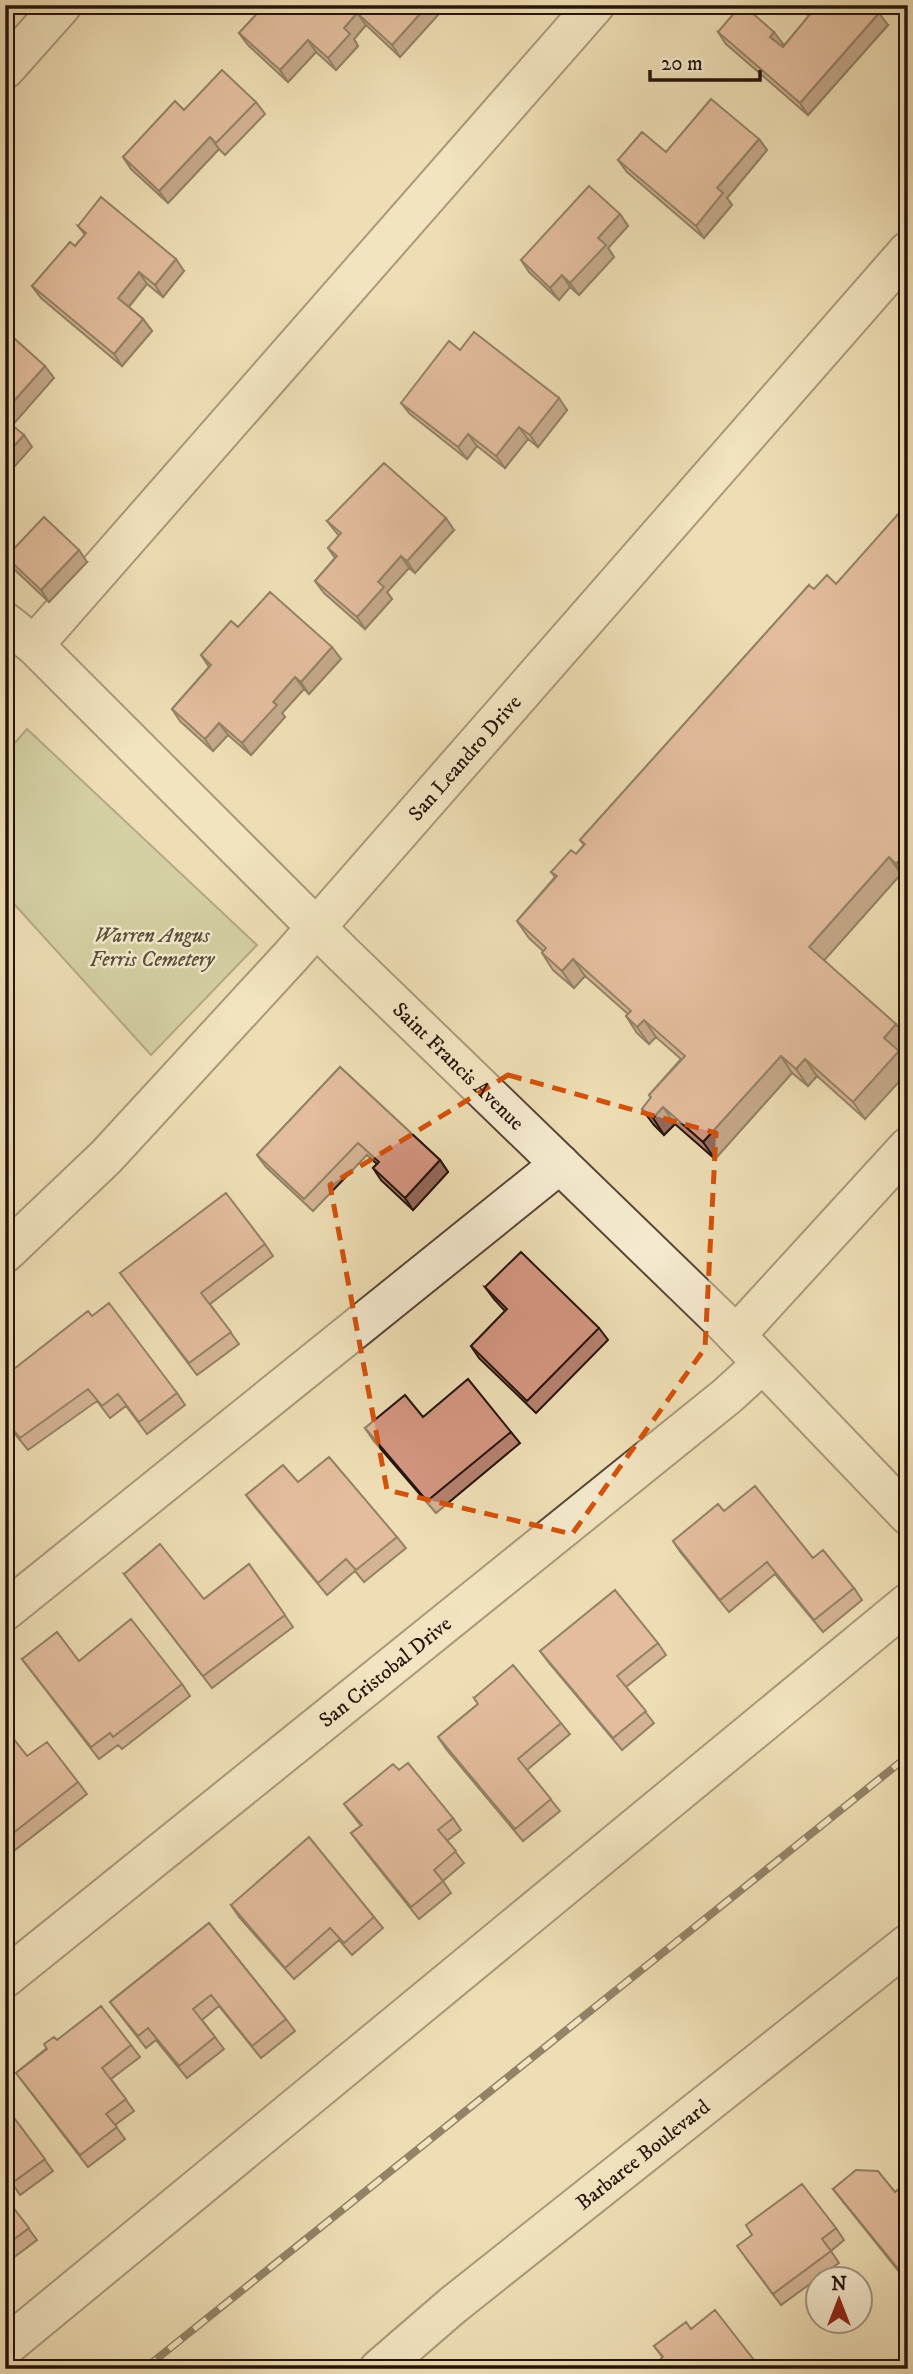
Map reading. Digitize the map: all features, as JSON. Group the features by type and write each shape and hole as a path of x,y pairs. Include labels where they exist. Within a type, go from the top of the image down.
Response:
{"street":[{"path":"5,69 62,5"},
{"path":"20,633 596,5"},
{"name":"San Leandro Drive","path":"5,1253 106,1157 316,926 908,250"},
{"name":"Saint Francis Avenue","path":"20,633 736,1335 908,1515"},
{"path":"736,1335 908,1147"},
{"path":"5,1611 560,1164"},
{"name":"San Cristobal Drive","path":"5,1978 727,1396 762,1364"},
{"path":"5,2347 908,1603"},
{"name":"Barbaree Boulevard","path":"379,2369 453,2305 908,1944"}],"highlighted area":[{"path":"508,1075 716,1133 705,1348 572,1534 387,1490 330,1185"}],"green space":[{"name":"Warren Angus Ferris Cemetery","path":"27,729 257,945 151,1055 5,894 5,754"}],"building":[{"path":"265,5 428,5 392,45 357,13 344,28 350,34 328,58 308,40 280,70 239,33"},
{"path":"741,5 774,32 770,37 783,47 811,13 802,5 820,5 824,8 827,5 871,5 879,13 800,103 718,32"},
{"path":"222,70 256,102 216,143 210,137 159,191 123,157 175,101 184,110"},
{"path":"711,99 759,139 717,188 723,193 696,226 618,160 642,132 666,152"},
{"path":"589,186 620,214 598,238 606,245 570,283 562,275 550,288 521,260"},
{"path":"101,197 176,259 155,285 139,272 118,298 143,319 114,354 32,286 70,242 75,246 86,233 78,226"},
{"path":"5,330 45,366 5,411"},
{"path":"474,332 559,398 530,435 519,427 496,456 468,434 458,447 401,403 449,341 460,350"},
{"path":"5,419 24,435 5,456"},
{"path":"384,463 446,518 407,561 401,556 378,582 384,587 357,617 315,581 337,556 328,548 341,533 327,521"},
{"path":"908,503 908,850 896,864 889,857 809,947 896,1024 884,1038 899,1051 853,1102 805,1059 796,1069 781,1056 703,1142 663,1107 653,1118 642,1109 651,1097 649,1095 685,1056 644,1020 637,1027 626,1016 631,1011 573,959 562,971 542,953 546,948 517,921 557,876 551,872 571,850 576,854 585,844 580,840 809,585 814,589 827,575 836,584"},
{"path":"44,517 79,550 41,590 6,557"},
{"path":"270,592 332,647 301,682 295,677 273,702 277,705 242,743 219,723 205,739 172,709 211,665 201,655 231,621 238,627"},
{"path":"340,1067 440,1160 405,1198 373,1168 379,1162 358,1143 304,1199 257,1155"},
{"path":"226,1193 265,1244 201,1293 231,1332 189,1363 120,1273"},
{"path":"521,1252 599,1328 527,1401 471,1346 507,1309 485,1287"},
{"path":"109,1303 177,1393 139,1422 118,1394 102,1406 88,1389 20,1438 5,1420 5,1376 88,1311 92,1316"},
{"path":"468,1379 511,1432 427,1501 365,1428 405,1395 423,1417"},
{"path":"329,1457 397,1537 356,1570 346,1559 318,1583 246,1495 283,1465 298,1482"},
{"path":"755,1486 813,1558 823,1550 854,1588 814,1620 767,1562 720,1600 673,1541 718,1504 724,1511"},
{"path":"160,1544 204,1599 249,1564 285,1615 203,1676 124,1574"},
{"path":"615,1590 658,1643 617,1676 646,1711 613,1738 540,1651"},
{"path":"131,1619 182,1684 113,1737 110,1733 91,1747 22,1659 57,1632 79,1661"},
{"path":"513,1665 561,1723 518,1759 551,1799 515,1829 438,1737 478,1704 474,1698"},
{"path":"5,1728 27,1756 47,1742 78,1782 7,1838 5,1836"},
{"path":"408,1763 453,1818 438,1830 456,1851 434,1870 443,1881 411,1907 351,1833 362,1825 344,1804 393,1764 399,1770"},
{"path":"309,1837 374,1917 344,1943 330,1928 285,1968 231,1905"},
{"path":"209,1923 286,2019 252,2046 211,1995 193,2009 215,2037 179,2066 148,2028 138,2036 110,2002"},
{"path":"101,2006 131,2045 102,2068 126,2099 106,2114 117,2127 80,2155 16,2073 47,2049 44,2044 54,2037 57,2040"},
{"path":"5,2106 45,2159 12,2183 5,2174"},
{"path":"856,2170 878,2171 895,2192 908,2182 908,2281 833,2189"},
{"path":"802,2184 836,2228 822,2239 831,2251 811,2266 804,2266 804,2271 773,2294 737,2246 752,2235 746,2225"},
{"path":"5,2197 29,2228 5,2246"},
{"path":"715,2310 754,2360 743,2369 649,2369 663,2357 654,2346 686,2322 691,2329"}],"railway":[{"path":"144,2369 908,1756"}]}
